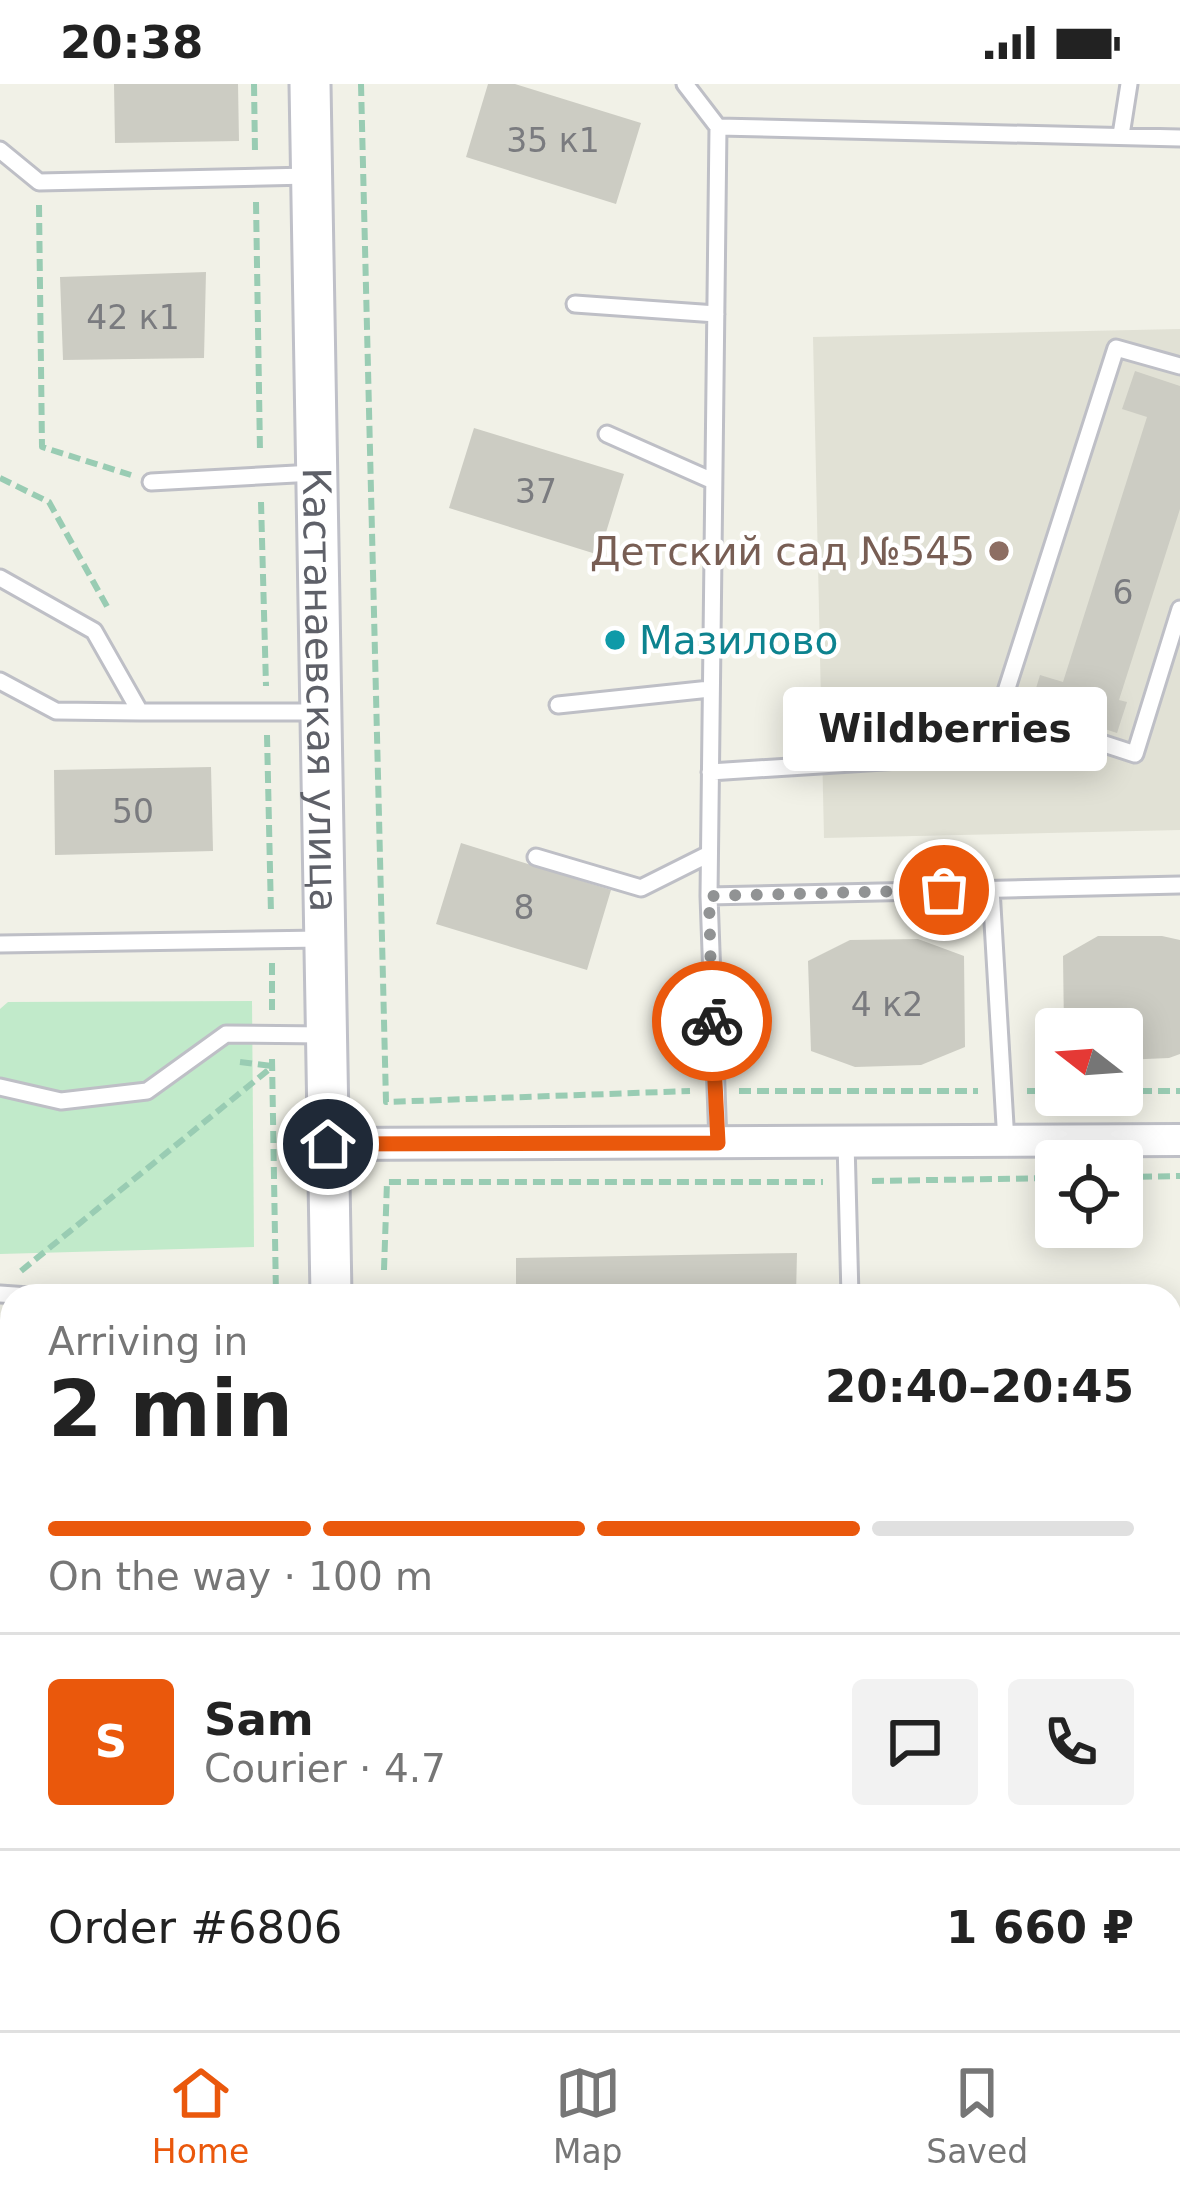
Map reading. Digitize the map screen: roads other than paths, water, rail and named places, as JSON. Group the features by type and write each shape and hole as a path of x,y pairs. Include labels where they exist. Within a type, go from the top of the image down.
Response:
{"street":[{"name":"Кастанаевская улица","path":"310,84 331,1284"},
{"path":"328,1144 1180,1140"}],"lane":[{"path":"685,84 718,128 709,896 718,1143"},
{"path":"1121,135 1129,84"},
{"path":"718,128 1180,137"},
{"path":"0,150 39,182 312,176"},
{"path":"575,304 716,314"},
{"path":"710,772 978,755 1000,710 1116,348 1180,366"},
{"path":"607,434 713,481"},
{"path":"152,482 317,473"},
{"path":"0,578 94,631 140,712"},
{"path":"1000,710 1135,754 1180,609"},
{"path":"0,680 56,711 321,712"},
{"path":"558,705 710,689"},
{"path":"536,857 641,888 710,854"},
{"path":"709,896 1180,885"},
{"path":"992,890 1006,1142"},
{"path":"0,944 325,939"},
{"path":"0,1087 62,1100 147,1091 226,1034 327,1035"},
{"path":"846,1142 850,1284"}],"place":[{"name":"Детский сад №545","path":"999,551"},
{"name":"Мазилово","path":"615,640"},
{"name":"Wildberries","path":"944,890"}]}
